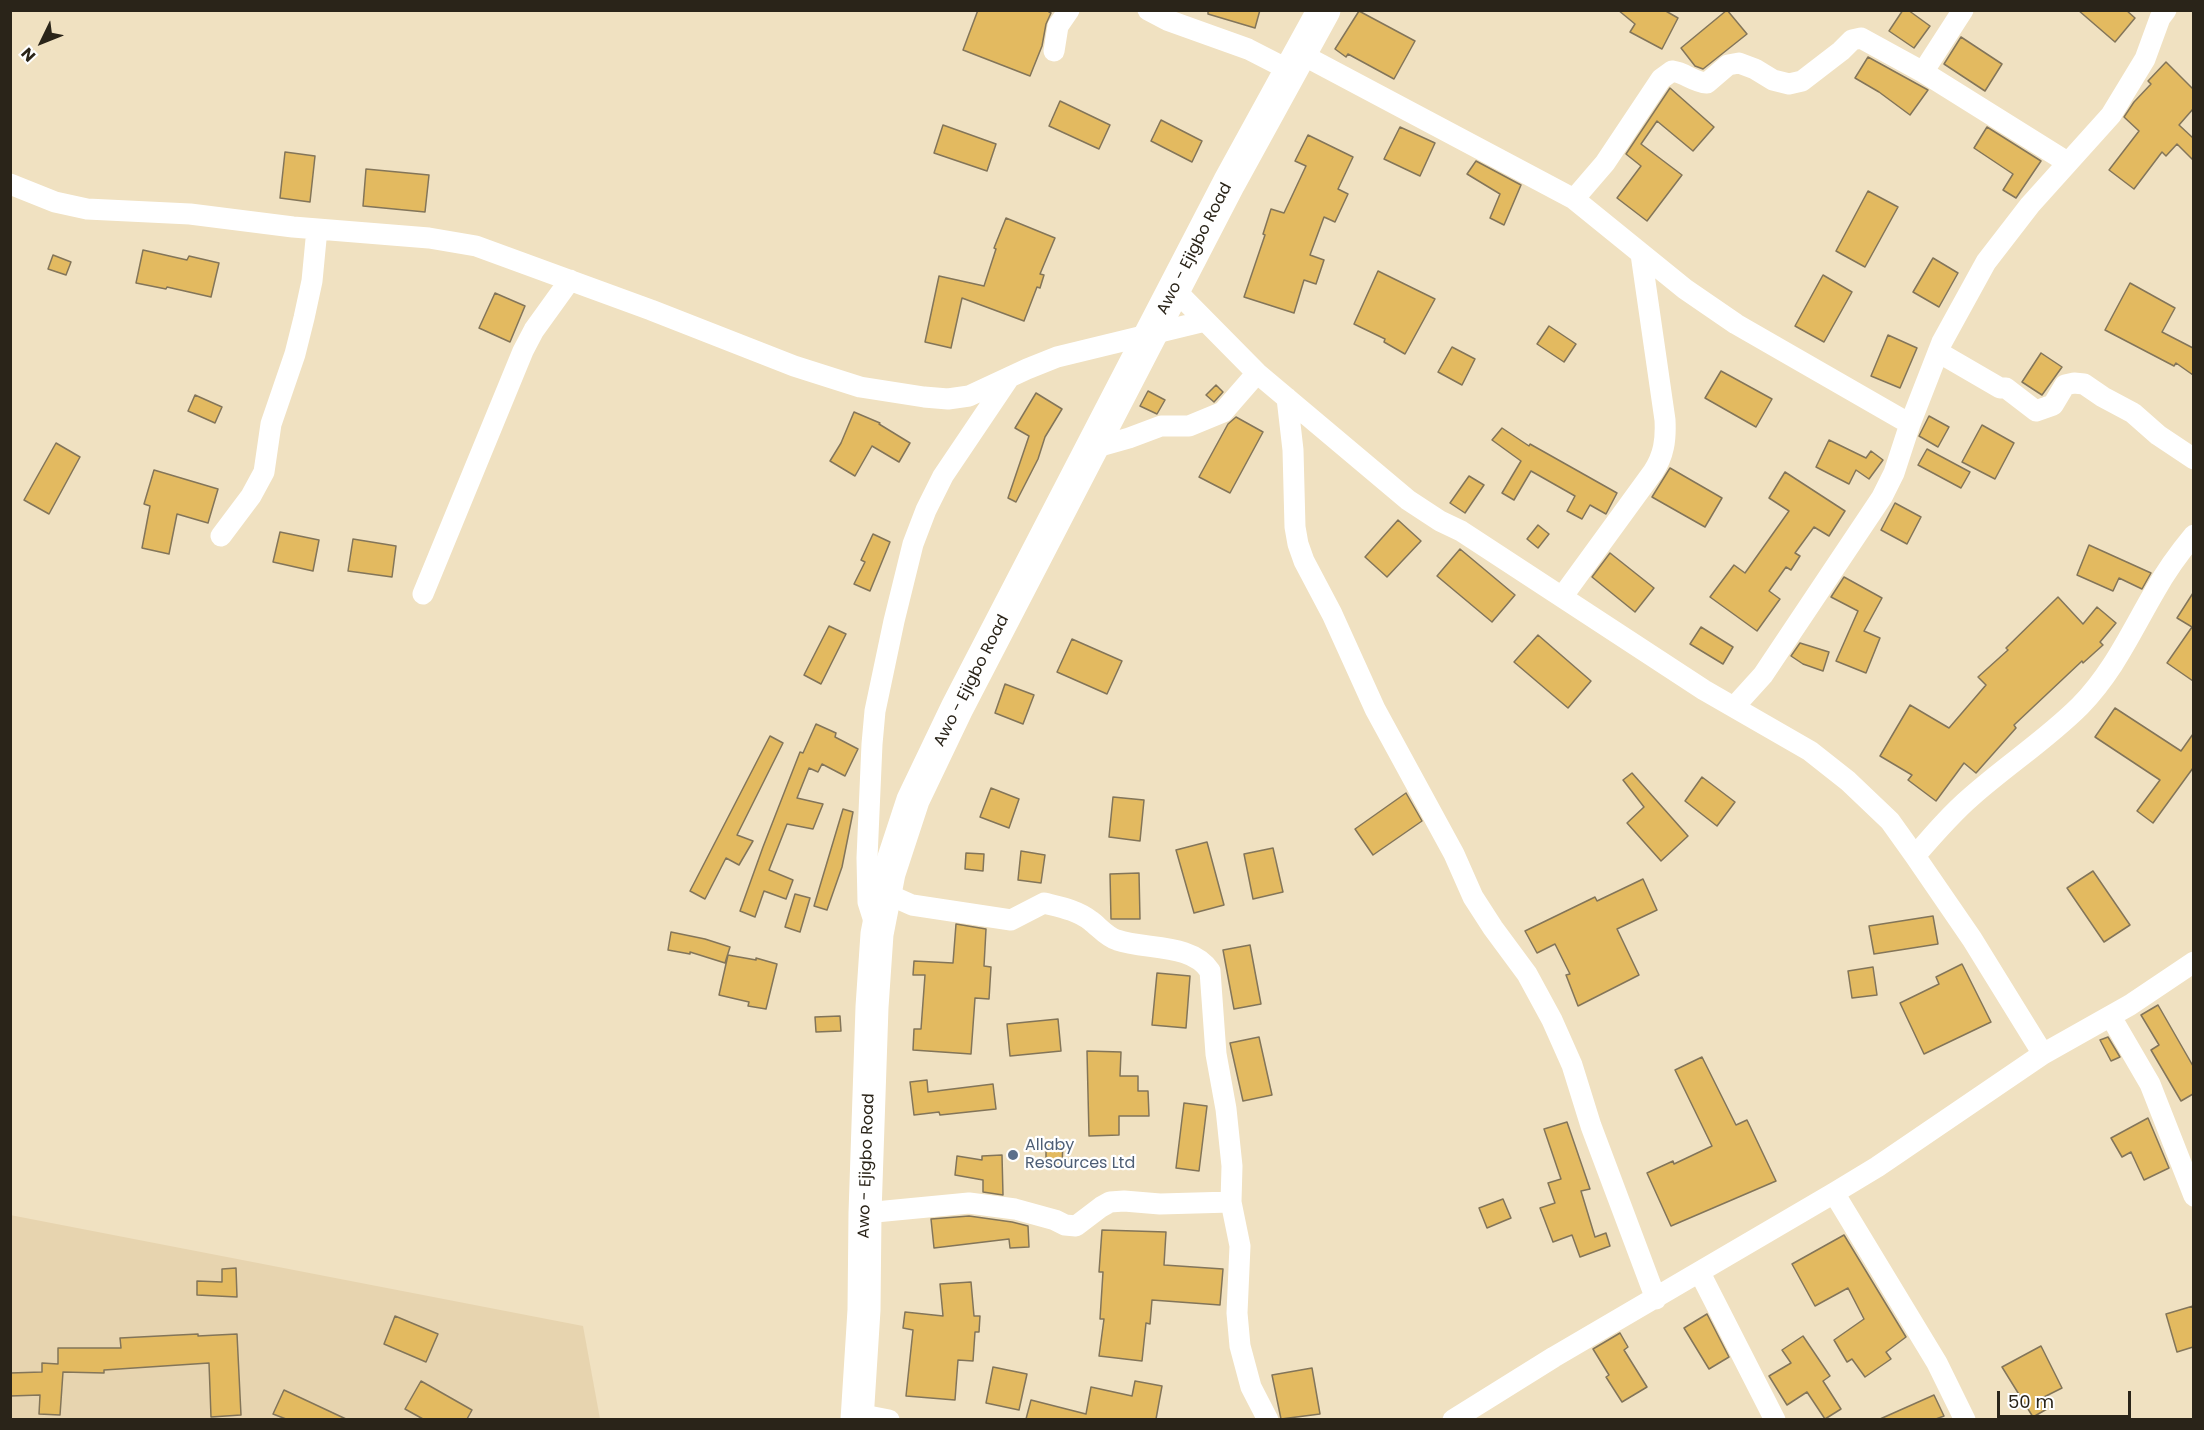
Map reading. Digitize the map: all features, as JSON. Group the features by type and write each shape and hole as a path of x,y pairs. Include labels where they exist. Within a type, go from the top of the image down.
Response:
{"main road":[{"name":"Awo - Ejigbo Road","path":"868,1418 864,1310 872,1007 877,934 889,873 914,800 957,708 1174,289 1324,10"}],"street":[{"path":"1054,51 1058,26 1069,10"},
{"path":"1148,10 1167,20 1248,49 1296,63 1574,199 1684,289 1736,324 1910,424"},
{"path":"1923,72 1963,10"},
{"path":"1734,707 1763,675 1882,497 1894,473 1938,352 1961,304 1986,262 2030,205 2111,115 2145,59 2160,18 2166,10"},
{"path":"1574,199 1605,163 1660,79 1672,71 1684,73 1698,82 1707,83 1728,65 1739,63 1773,80 1789,84 1802,81 1852,40 1861,38 1923,72 2067,162"},
{"path":"10,184 55,202 87,209 190,214 317,229 450,241 476,246 794,366 860,387 924,397 948,399 969,396 1057,357 1205,321"},
{"path":"221,536 251,496 264,472 271,424 295,354 312,281 317,229"},
{"path":"1562,597 1653,472 1661,459 1666,442 1665,420 1641,254"},
{"path":"423,594 523,351 534,330 570,280"},
{"path":"1174,289 1257,373 1408,500 1440,521 1461,531 1704,690 1810,751 1848,781 1890,822 1916,856 1972,939 2043,1054"},
{"path":"1938,352 2000,388 2006,388 2036,411 2053,405 2065,385 2084,384 2133,413 2158,435 2193,459"},
{"path":"1090,449 1161,426 1189,426 1223,412 1257,373"},
{"path":"877,934 868,902 867,858 872,744 875,711 894,621 913,544 926,510 944,476 1010,377"},
{"path":"1287,398 1293,450 1295,527 1304,561 1332,614 1375,709 1454,855 1473,897 1527,974 1552,1020 1572,1065 1591,1126 1656,1299"},
{"path":"1916,856 1931,836 1971,797 2061,723 2100,684 2128,642 2173,561 2193,536"},
{"path":"885,893 912,905 1011,920 1044,903 1071,910 1089,920 1113,939 1138,946 1189,954 1205,963 1210,971 1216,1054 1231,1155 1231,1202 1240,1246 1237,1313 1240,1346 1251,1387 1268,1419"},
{"path":"1453,1419 1877,1167 2043,1054 2110,1017 2193,962"},
{"path":"2110,1017 2150,1084 2193,1196"},
{"path":"1834,1193 1937,1363 1965,1419"},
{"path":"865,1213 969,1203 1016,1209 1065,1225 1076,1226 1110,1202 1160,1204 1231,1202"},
{"path":"1700,1273 1776,1419"}],"shaded area":[{"path":"10,1215 583,1326 600,1419 11,1419"}],"building":[{"path":"978,10 1046,10 1051,13 1046,24 1042,46 1030,76 963,50"},
{"path":"1208,10 1260,10 1255,28 1208,14"},
{"path":"1618,10 1664,10 1678,18 1662,49 1630,32 1635,24"},
{"path":"1727,10 1747,34 1703,69 1695,66 1681,48"},
{"path":"1903,10 1908,10 1930,26 1914,48 1889,31"},
{"path":"2078,10 2126,10 2135,18 2115,42"},
{"path":"1359,11 1415,41 1394,79 1348,54 1346,57 1335,49"},
{"path":"1961,37 2002,64 1985,91 1944,64"},
{"path":"1868,57 1928,90 1910,115 1855,78"},
{"path":"2166,62 2193,89 2193,109 2179,125 2193,138 2193,160 2177,144 2166,156 2162,152 2134,189 2109,170 2139,131 2124,117 2151,84 2148,81"},
{"path":"1670,88 1714,127 1693,151 1657,121 1641,144 1682,175 1647,221 1617,198 1641,166 1626,154"},
{"path":"1060,101 1110,125 1099,149 1049,126"},
{"path":"1161,120 1202,141 1192,162 1151,141"},
{"path":"943,125 996,144 987,171 934,153"},
{"path":"1400,127 1435,143 1420,176 1384,159"},
{"path":"1987,127 2041,161 2016,198 2003,190 2013,174 1974,148"},
{"path":"1308,135 1353,157 1338,189 1348,194 1335,222 1324,217 1310,255 1324,260 1316,284 1304,280 1294,313 1244,297 1265,235 1263,234 1271,209 1284,213 1306,166 1295,161"},
{"path":"285,152 315,156 310,202 280,198"},
{"path":"1476,161 1521,185 1504,225 1490,218 1500,194 1467,174"},
{"path":"366,169 429,175 425,212 363,206"},
{"path":"1868,191 1898,207 1865,267 1836,251"},
{"path":"1006,218 1055,238 1040,274 1044,275 1040,288 1037,287 1024,321 962,298 951,348 925,342 939,276 984,286 996,249 994,248"},
{"path":"143,250 187,260 189,256 219,263 211,297 136,283"},
{"path":"53,255 71,262 66,275 48,269"},
{"path":"1933,258 1958,273 1939,307 1913,292"},
{"path":"1378,271 1435,299 1405,354 1384,342 1385,339 1354,324"},
{"path":"1823,275 1852,292 1824,342 1795,326"},
{"path":"2130,283 2175,308 2162,332 2193,348 2193,375 2176,363 2174,366 2105,330"},
{"path":"495,293 525,306 510,342 479,328"},
{"path":"1549,326 1576,344 1564,362 1537,344"},
{"path":"1888,335 1917,348 1900,388 1871,376"},
{"path":"1452,347 1475,359 1462,385 1438,372"},
{"path":"2041,353 2062,367 2042,395 2022,382"},
{"path":"1721,371 1772,399 1756,427 1705,398"},
{"path":"1216,385 1223,392 1214,402 1206,395"},
{"path":"1148,391 1165,400 1157,414 1140,406"},
{"path":"1036,393 1062,409 1045,437 1038,459 1016,502 1008,498 1029,436 1015,428"},
{"path":"195,395 222,407 215,423 188,411"},
{"path":"854,412 880,423 910,443 899,462 872,446 855,476 830,461 841,443"},
{"path":"1929,416 1949,427 1938,447 1919,436"},
{"path":"1236,417 1263,432 1230,493 1199,477 1228,424"},
{"path":"1982,425 2014,443 1995,479 1962,462"},
{"path":"1502,428 1529,446 1530,444 1617,493 1606,514 1590,505 1582,519 1567,511 1575,496 1531,471 1514,500 1502,493 1521,461 1492,440"},
{"path":"1829,440 1866,458 1871,451 1883,460 1869,479 1856,470 1849,484 1816,467"},
{"path":"56,443 80,457 49,514 24,500"},
{"path":"1927,449 1970,472 1961,488 1918,465"},
{"path":"1670,468 1722,498 1705,527 1652,497"},
{"path":"154,470 218,489 208,523 177,514 169,554 142,548 150,506 144,504"},
{"path":"1785,472 1845,511 1829,536 1814,527 1795,553 1800,556 1791,570 1786,567 1769,591 1780,599 1757,631 1710,597 1734,565 1745,573 1789,511 1769,498"},
{"path":"1469,476 1484,485 1465,513 1450,503"},
{"path":"1895,503 1921,517 1907,544 1881,530"},
{"path":"1398,520 1421,541 1387,577 1365,557"},
{"path":"1538,525 1549,534 1538,548 1527,539"},
{"path":"280,532 319,540 313,571 273,562"},
{"path":"873,534 890,542 870,591 854,584 865,562 861,560"},
{"path":"353,539 396,546 392,577 348,571"},
{"path":"2089,545 2151,573 2142,589 2119,578 2113,591 2077,575"},
{"path":"1460,549 1515,595 1492,622 1437,576"},
{"path":"1610,553 1654,588 1635,612 1592,577"},
{"path":"1844,577 1882,598 1864,631 1880,638 1866,673 1836,661 1858,611 1831,597"},
{"path":"2193,593 2193,681 2167,663 2192,627 2177,618"},
{"path":"2058,597 2083,624 2097,607 2116,623 2100,642 2103,645 2083,663 2082,661 2014,725 2016,728 1976,773 1964,763 1936,801 1908,780 1912,775 1880,756 1910,705 1949,728 1986,685 1978,677 2008,650 2006,648"},
{"path":"829,626 846,634 821,684 804,675"},
{"path":"1701,627 1733,647 1723,664 1690,644"},
{"path":"1538,635 1591,681 1568,708 1514,662"},
{"path":"1072,639 1122,661 1107,694 1057,672"},
{"path":"1800,643 1829,652 1823,671 1803,664 1791,656"},
{"path":"1005,684 1034,695 1023,724 995,713"},
{"path":"2115,708 2181,751 2193,734 2193,768 2153,823 2137,811 2160,780 2095,737"},
{"path":"816,724 836,733 835,737 858,749 845,776 822,764 818,772 809,768 797,798 823,804 813,829 787,824 769,870 793,880 786,899 764,891 755,917 740,911 800,752 803,753"},
{"path":"770,736 783,743 737,835 753,841 739,865 726,858 705,899 690,891"},
{"path":"1632,773 1688,836 1661,861 1627,823 1644,807 1623,780"},
{"path":"1702,777 1735,802 1717,826 1685,801"},
{"path":"991,788 1019,799 1009,828 980,817"},
{"path":"1406,793 1422,821 1373,855 1355,829"},
{"path":"1113,797 1144,800 1140,841 1109,837"},
{"path":"843,809 853,812 842,867 827,910 814,906"},
{"path":"1207,842 1224,905 1194,913 1176,850"},
{"path":"1273,848 1283,892 1253,899 1244,854"},
{"path":"1021,851 1045,855 1041,883 1018,880"},
{"path":"966,853 984,854 983,871 965,869"},
{"path":"2093,871 2130,925 2104,942 2067,888"},
{"path":"1139,873 1140,919 1111,919 1110,874"},
{"path":"1643,879 1657,910 1617,929 1639,975 1578,1006 1566,975 1570,974 1555,944 1537,953 1525,931 1595,897 1597,901"},
{"path":"795,894 810,898 800,932 785,927"},
{"path":"1933,916 1938,944 1874,954 1869,926"},
{"path":"956,924 986,929 984,966 991,967 989,999 975,998 971,1054 913,1050 914,1029 921,1029 925,975 913,975 914,961 953,963"},
{"path":"671,932 730,947 725,963 690,952 690,954 668,950"},
{"path":"1250,945 1261,1004 1234,1009 1223,950"},
{"path":"728,955 756,960 756,958 777,964 766,1009 748,1006 749,1002 719,995"},
{"path":"1962,964 1991,1022 1924,1054 1900,1003 1939,984 1936,977"},
{"path":"1873,967 1877,995 1852,998 1848,971"},
{"path":"1157,973 1190,976 1186,1028 1152,1025"},
{"path":"2158,1005 2193,1066 2193,1094 2181,1101 2151,1050 2159,1045 2141,1015"},
{"path":"840,1016 841,1031 816,1032 815,1017"},
{"path":"1058,1019 1061,1051 1010,1056 1007,1024"},
{"path":"1259,1037 1272,1095 1243,1101 1230,1043"},
{"path":"2108,1037 2120,1057 2111,1061 2100,1040"},
{"path":"1087,1051 1121,1052 1120,1076 1138,1076 1138,1091 1148,1091 1149,1116 1119,1116 1119,1135 1089,1136"},
{"path":"1702,1057 1736,1125 1747,1120 1776,1181 1671,1226 1647,1173 1673,1161 1674,1164 1712,1146 1675,1070"},
{"path":"927,1080 928,1092 993,1084 996,1109 940,1115 939,1112 914,1115 910,1082"},
{"path":"1184,1103 1207,1106 1199,1171 1176,1168"},
{"path":"2148,1118 2169,1168 2144,1180 2131,1152 2122,1157 2111,1138"},
{"path":"1567,1122 1590,1189 1581,1191 1595,1237 1606,1233 1610,1246 1580,1257 1572,1235 1553,1242 1540,1208 1555,1203 1548,1183 1561,1179 1544,1129"},
{"path":"1046,1143 1063,1143 1062,1166 1046,1165"},
{"path":"1002,1155 1003,1195 983,1192 983,1180 955,1175 957,1156 982,1160 982,1156"},
{"path":"1503,1199 1511,1218 1487,1228 1479,1208"},
{"path":"969,1216 1028,1226 1029,1247 1010,1248 1009,1239 934,1248 931,1219"},
{"path":"1102,1230 1166,1232 1164,1265 1223,1269 1220,1305 1152,1300 1150,1324 1146,1323 1142,1361 1099,1356 1104,1319 1100,1319 1103,1272 1099,1272"},
{"path":"1844,1235 1906,1337 1886,1352 1891,1359 1865,1377 1852,1359 1847,1362 1834,1340 1864,1319 1848,1288 1815,1306 1792,1264"},
{"path":"236,1268 237,1297 197,1295 197,1281 222,1282 222,1269"},
{"path":"971,1282 974,1316 980,1316 979,1332 975,1332 973,1361 958,1360 955,1400 906,1396 913,1330 903,1328 905,1312 943,1316 940,1284"},
{"path":"2193,1306 2193,1347 2177,1352 2166,1314"},
{"path":"1707,1314 1729,1357 1709,1369 1684,1328"},
{"path":"395,1316 438,1334 426,1362 384,1344"},
{"path":"1620,1333 1628,1347 1624,1350 1647,1387 1622,1402 1606,1377 1609,1375 1593,1349"},
{"path":"198,1334 198,1336 237,1334 241,1415 211,1417 209,1363 104,1370 104,1373 63,1372 60,1415 39,1414 40,1395 10,1396 10,1373 42,1372 42,1363 58,1364 58,1348 121,1348 120,1338"},
{"path":"1803,1336 1830,1376 1823,1381 1841,1409 1825,1419 1807,1392 1787,1405 1769,1376 1791,1363 1782,1350"},
{"path":"2041,1346 2062,1388 2040,1399 2047,1409 2033,1417 2002,1367"},
{"path":"993,1367 1027,1374 1019,1410 986,1403"},
{"path":"1312,1368 1320,1414 1281,1419 1272,1375"},
{"path":"421,1381 472,1410 467,1419 423,1419 405,1409"},
{"path":"1135,1381 1162,1386 1156,1419 1026,1419 1031,1400 1086,1414 1091,1387 1132,1396"},
{"path":"284,1390 346,1419 286,1419 273,1414"},
{"path":"1934,1395 1944,1416 1936,1419 1880,1419"}],"place":[{"name":"Allaby Resources Ltd","path":"1013,1155"}]}
